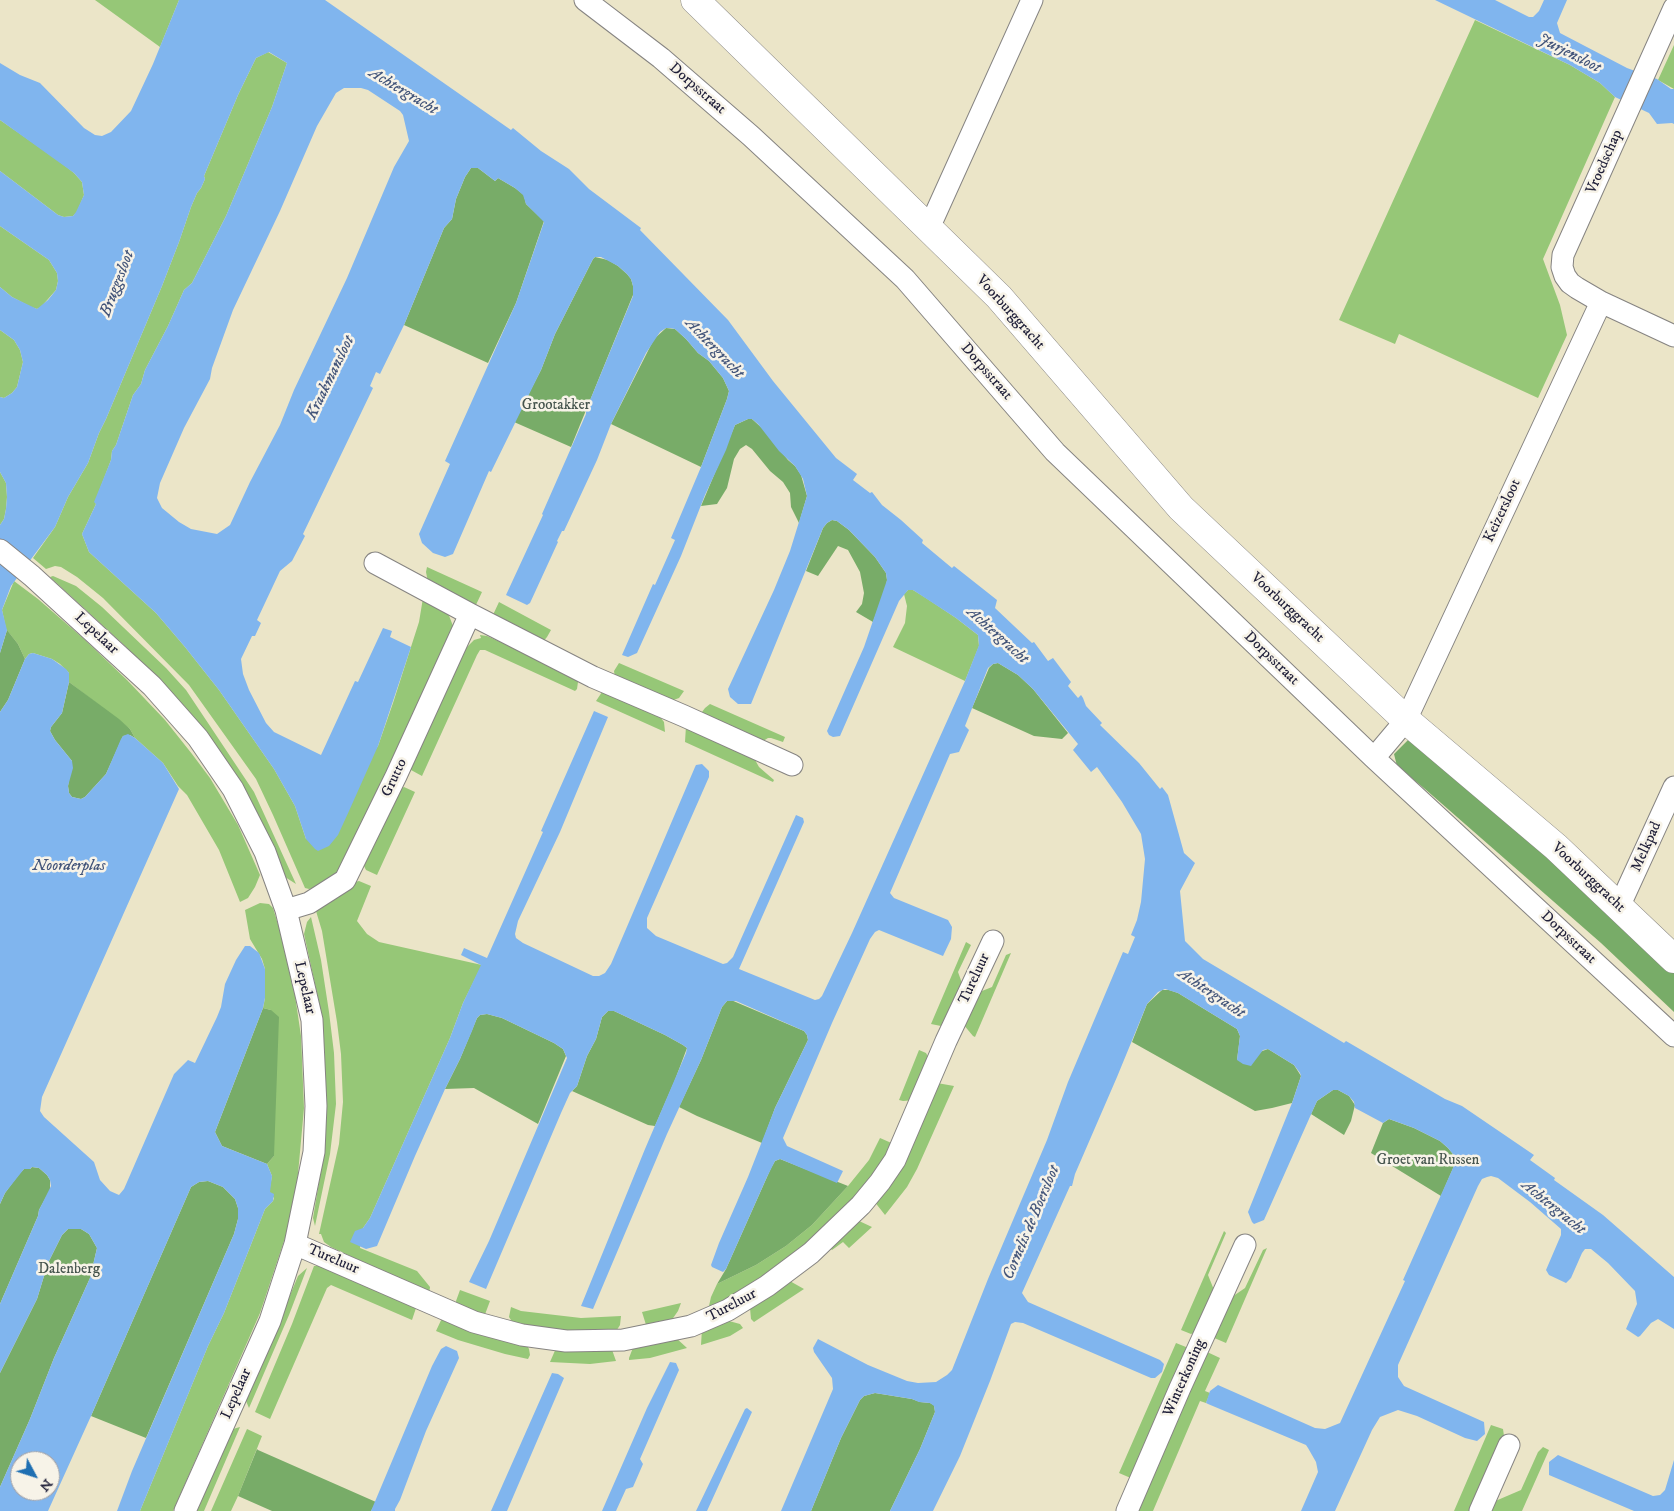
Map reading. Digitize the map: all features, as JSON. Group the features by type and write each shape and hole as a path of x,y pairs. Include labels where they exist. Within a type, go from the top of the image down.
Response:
{"street":[{"name":"Dorpsstraat","path":"585,0 661,58 751,136 905,279 1055,452 1374,758 1674,1036"},
{"name":"Voorburggracht","path":"695,0 999,297 1181,508 1406,720 1556,847 1674,958"},
{"path":"929,228 1032,0"},
{"name":"Vroedschap","path":"1601,302 1570,283 1562,267 1562,255 1674,8"},
{"path":"1601,302 1674,336"},
{"name":"Keizersloot","path":"1406,720 1601,302"},
{"name":"Lepelaar","path":"0,550 32,576 152,686 198,738 233,789 265,852 286,910 312,1020 316,1106 314,1152 295,1244 270,1321 185,1511"},
{"path":"375,563 593,677 792,765"},
{"name":"Grutto","path":"286,910 309,903 345,880 396,776 470,614"},
{"path":"1374,758 1406,720"},
{"name":"Melkpad","path":"1619,907 1674,786"},
{"name":"Tureluur","path":"295,1244 474,1322 522,1335 566,1341 623,1340 691,1326 728,1310 767,1286 811,1253 861,1205 880,1182 895,1160 946,1041 993,941"},
{"name":"Winterkoning","path":"1127,1511 1184,1379 1245,1246"},
{"path":"1480,1511 1509,1445"}],"green space":[{"path":"95,0 179,0 160,47"},
{"path":"1475,20 1570,65 1600,83 1615,97 1543,259 1560,305 1567,335 1538,398 1399,334 1395,344 1339,320"},
{"path":"1674,45 1674,89 1658,80"},
{"path":"268,52 287,63 272,107 226,216 192,283 184,290 145,370 141,384 133,395 116,445 112,451 111,460 95,502 96,504 82,534 89,552 156,613 219,690 274,769 295,806 306,839 378,746 419,622 423,598 448,613 453,626 345,865 323,886 309,889 305,888 256,779 189,685 103,598 61,567 55,566 46,569 33,558 55,527 68,497 88,463 162,286 191,207 205,179 204,176 238,95 256,58"},
{"path":"0,120 58,160 82,182 84,195 77,212 73,216 64,217 58,215 0,171"},
{"path":"471,168 478,168 495,181 498,178 515,188 524,195 526,204 544,221 516,303 488,363 404,325 444,228 452,219 456,199"},
{"path":"0,226 49,260 57,273 56,290 37,309 12,297 0,287"},
{"name":"Grootakker","path":"595,257 608,260 627,274 633,286 633,295 571,447 514,422 541,370 555,334"},
{"path":"666,328 675,329 698,353 709,361 723,378 729,391 701,467 611,424 654,339"},
{"path":"0,330 14,340 20,350 23,362 17,387 4,398 0,397"},
{"path":"752,419 763,429 801,475 807,496 799,523 791,507 790,493 783,482 746,445 740,449 734,459 727,488 717,504 701,506 735,425"},
{"path":"0,472 6,483 7,497 4,519 0,525"},
{"path":"832,520 837,521 849,530 875,557 886,573 886,588 873,622 856,612 862,604 864,593 860,572 848,550 838,546 818,576 806,571 823,528"},
{"path":"427,567 482,592 475,607 428,582"},
{"path":"53,576 76,586 102,607 166,668 186,690 254,792 296,884 285,877 158,679 50,577"},
{"path":"14,581 84,639 127,680 165,720 210,778 238,825 260,875 248,898 240,902 219,850 187,795 178,786 163,763 135,738 130,729 69,682 69,673 60,664 52,659 33,653 29,654 25,659 18,644 6,629 2,610"},
{"path":"908,590 913,590 926,598 978,635 979,646 965,681 893,647 905,623 907,606 904,594"},
{"path":"499,602 551,630 542,643 492,617"},
{"path":"7,630 18,644 25,659 8,700 0,712 0,653"},
{"path":"480,635 487,636 575,675 578,682 577,689 575,691 485,650 480,650 422,776 411,770 408,764 463,651 474,640 481,638"},
{"path":"619,663 684,691 679,698 668,702 615,678 614,671"},
{"path":"998,663 1018,675 1033,689 1068,733 1062,739 1034,736 972,708 989,668 993,664"},
{"path":"69,682 119,719 130,729 135,738 130,735 123,736 106,774 81,799 72,797 69,793 68,786 72,761 50,731 62,713"},
{"path":"602,692 657,713 664,722 665,732 596,701"},
{"path":"710,704 785,737 783,742 768,738 760,743 699,716"},
{"path":"686,726 754,758 759,767 774,780 773,782 685,742"},
{"path":"1409,739 1577,882 1674,973 1674,1012 1601,943 1397,766 1394,754"},
{"path":"404,787 415,792 377,875 366,870 363,864 396,791"},
{"path":"359,881 371,886 357,921 367,934 379,942 482,965 463,1003 450,1038 370,1218 363,1228 360,1248 417,1271 430,1287 429,1295 331,1247 324,1242 321,1234 319,1234 339,1144 343,1102 341,1054 337,1022 322,931 316,911 351,883"},
{"path":"260,903 269,904 273,908 293,982 301,1036 304,1108 297,1185 286,1235 260,1313 173,1511 140,1511 208,1346 224,1313 265,1209 274,1198 269,1192 272,1176 267,1164 274,1156 271,1010 263,1008 265,969 262,959 250,939 245,910"},
{"path":"311,917 321,960 329,1012 334,1053 336,1104 330,1154 315,1226 313,1218 323,1158 325,1079 320,1007 304,934 307,922"},
{"path":"966,942 971,945 958,972 963,986 946,1027 931,1024"},
{"path":"1011,953 975,1037 963,1024 977,993 992,987 1006,955"},
{"path":"1162,990 1178,993 1237,1029 1240,1036 1237,1060 1268,1049 1294,1065 1301,1076 1292,1103 1255,1111 1132,1042 1147,1004"},
{"path":"731,1000 804,1031 807,1035 808,1040 775,1108 762,1143 679,1107 701,1060 722,1007 727,1001"},
{"path":"263,1008 271,1010 279,1017 274,1156 267,1164 222,1146 215,1132"},
{"path":"608,1011 614,1011 665,1035 687,1048 655,1126 648,1125 572,1091 577,1086 587,1056 596,1039 602,1017"},
{"path":"487,1014 502,1018 563,1049 566,1056 538,1124 474,1088 445,1089 477,1018 480,1015"},
{"path":"919,1050 926,1053 931,1062 915,1100 899,1100"},
{"path":"937,1083 954,1086 917,1169 907,1187 885,1215 874,1201"},
{"name":"Groet van Russen","path":"1333,1090 1338,1090 1349,1096 1355,1105 1351,1121 1344,1135 1311,1114 1317,1101"},
{"name":"Groet van Russen","path":"1389,1119 1414,1128 1440,1141 1457,1159 1441,1196 1371,1153 1383,1123"},
{"path":"880,1138 896,1145 876,1176 790,1260 709,1311 711,1297 717,1284 756,1265 786,1246 812,1225 869,1160"},
{"path":"780,1159 848,1186 812,1225 786,1246 756,1265 717,1284 726,1269 771,1168 775,1161"},
{"name":"Dalenberg","path":"39,1168 47,1175 50,1180 50,1190 39,1210 0,1304 0,1204 5,1193 19,1174 24,1169"},
{"path":"208,1181 223,1187 235,1199 238,1208 238,1219 234,1234 146,1438 91,1416 191,1187 199,1182"},
{"path":"857,1220 872,1227 849,1248 843,1242 832,1250 828,1246"},
{"name":"Dalenberg","path":"68,1229 81,1229 89,1234 97,1248 90,1278 54,1358 16,1451 10,1451 10,1464 0,1487 0,1373 37,1299 48,1263 62,1235"},
{"path":"1224,1231 1226,1233 1208,1275 1214,1290 1196,1332 1191,1334 1181,1330"},
{"path":"1267,1248 1226,1343 1212,1337 1229,1299 1245,1288 1263,1250"},
{"path":"314,1266 322,1266 417,1305 412,1320 331,1285 327,1288 270,1419 255,1412"},
{"path":"307,1268 249,1408 246,1401 298,1276"},
{"path":"788,1280 804,1289 754,1322 751,1319 750,1308"},
{"path":"460,1290 490,1301 484,1317 457,1307 456,1301"},
{"path":"681,1303 671,1321 647,1328 642,1312"},
{"path":"511,1307 521,1311 581,1318 621,1316 620,1325 615,1333 576,1334 515,1326 509,1317"},
{"path":"443,1316 525,1342 530,1355 528,1359 505,1354 458,1340 436,1331"},
{"path":"729,1321 740,1324 743,1328 730,1336 701,1345 702,1329"},
{"path":"675,1337 687,1348 650,1358 629,1360 634,1345"},
{"path":"1176,1343 1186,1347 1188,1352 1133,1479 1119,1473"},
{"path":"557,1346 611,1347 616,1361 590,1364 550,1362"},
{"path":"1205,1351 1220,1358 1205,1391 1210,1393 1206,1403 1200,1401 1153,1511 1136,1511"},
{"path":"875,1393 930,1403 934,1405 935,1412 920,1449 890,1511 811,1511 841,1438 860,1400 864,1396"},
{"path":"1491,1425 1503,1429 1504,1436 1471,1511 1454,1511"},
{"path":"240,1427 204,1511 197,1511 233,1429"},
{"path":"247,1429 262,1436 238,1496 231,1511 211,1511"},
{"path":"1543,1447 1549,1450 1522,1511 1489,1511 1493,1502 1521,1490 1538,1452"},
{"path":"257,1449 376,1502 371,1511 272,1511 238,1496"}],"water":[{"path":"179,0 325,0 511,130 513,128 541,151 569,169 589,189 641,228 640,230 728,320 773,381 836,458 857,474 853,480 870,493 872,492 882,505 923,540 922,543 952,568 954,566 997,600 995,608 1032,643 1034,642 1048,661 1053,658 1071,682 1068,686 1078,698 1081,695 1086,706 1102,723 1100,725 1139,763 1160,789 1162,787 1168,795 1184,853 1195,863 1180,891 1185,941 1203,959 1344,1043 1346,1041 1445,1099 1462,1106 1534,1155 1530,1160 1555,1178 1554,1180 1603,1215 1674,1277 1674,1329 1658,1319 1651,1323 1638,1337 1626,1329 1637,1304 1635,1291 1608,1263 1591,1249 1585,1249 1582,1253 1571,1278 1566,1283 1549,1275 1546,1270 1561,1235 1561,1229 1498,1178 1491,1176 1482,1179 1398,1365 1398,1377 1404,1386 1484,1422 1485,1434 1477,1441 1465,1438 1417,1416 1398,1410 1380,1417 1372,1430 1335,1511 1301,1511 1318,1472 1316,1462 1306,1445 1206,1403 1210,1391 1218,1385 1315,1428 1325,1429 1340,1423 1405,1281 1403,1280 1457,1159 1440,1141 1414,1128 1389,1119 1383,1123 1355,1108 1354,1102 1349,1096 1338,1090 1333,1090 1317,1101 1264,1220 1254,1224 1248,1212 1292,1103 1301,1076 1300,1073 1294,1065 1268,1049 1263,1050 1251,1066 1243,1064 1237,1060 1240,1036 1237,1029 1178,993 1165,989 1158,992 1147,1004 1075,1174 1072,1186 1070,1186 1022,1293 1028,1302 1160,1360 1164,1364 1162,1372 1155,1378 1151,1378 1023,1323 1015,1322 1011,1324 960,1456 933,1511 890,1511 920,1449 935,1412 934,1406 930,1403 912,1399 875,1393 864,1396 860,1400 841,1438 811,1511 781,1511 833,1389 832,1378 814,1352 813,1348 818,1339 868,1365 907,1381 918,1383 936,1382 952,1370 1047,1140 1068,1082 1123,952 1128,954 1135,937 1131,935 1141,902 1145,859 1141,834 1122,802 1097,767 1091,772 1073,750 1078,744 1033,689 1018,675 998,663 988,668 965,726 969,730 959,752 950,754 890,893 894,898 948,920 952,927 951,939 943,956 879,930 875,932 870,939 832,1023 783,1138 787,1146 843,1171 837,1183 780,1159 775,1161 726,1269 723,1272 712,1267 711,1265 719,1243 775,1108 808,1040 804,1031 736,1001 727,1001 722,1007 701,1060 667,1134 593,1309 581,1306 687,1048 665,1035 614,1011 608,1011 602,1017 596,1039 587,1056 577,1086 570,1093 561,1113 486,1289 469,1282 489,1241 567,1058 563,1049 554,1043 502,1018 487,1014 480,1015 477,1018 377,1246 366,1249 350,1242 355,1231 363,1228 370,1218 481,965 461,955 464,948 487,958 594,711 608,717 560,832 518,921 516,938 593,976 605,973 611,964 695,767 702,764 709,771 709,777 647,918 647,928 656,936 723,964 727,963 733,957 796,815 803,818 804,822 739,969 815,1000 822,996 852,933 965,681 979,645 978,635 913,590 908,590 899,601 840,736 833,737 829,735 827,731 864,647 887,580 886,573 875,557 849,530 837,521 832,520 823,528 751,704 738,704 730,697 728,689 790,551 807,496 803,479 795,466 779,451 758,424 752,419 748,419 735,425 681,556 637,653 628,657 622,655 653,584 655,585 675,540 671,538 701,467 729,391 723,378 709,361 698,353 675,329 670,328 660,332 646,353 611,424 597,460 564,531 562,531 557,541 530,603 527,605 506,595 543,515 586,414 633,296 633,286 627,274 618,266 601,257 593,259 555,334 541,370 491,472 489,471 453,554 445,557 433,553 422,543 419,534 450,464 445,461 516,303 544,222 526,204 523,195 515,188 498,178 495,181 478,168 471,168 456,199 452,219 444,228 404,325 380,374 376,372 370,386 373,388 303,534 305,536 292,561 280,571 257,620 261,623 255,636 252,636 241,659 243,674 249,690 266,723 274,732 321,755 355,681 358,682 383,628 392,631 390,637 411,647 378,746 338,835 329,846 318,851 315,849 306,839 295,806 274,769 219,690 156,613 89,552 82,534 96,504 94,502 111,460 112,451 116,445 133,395 141,384 145,370 184,290 192,283 226,216 272,107 287,63 269,52 256,58 238,95 204,176 205,179 191,207 162,286 88,463 68,497 55,527 11,586 2,610 7,630 0,653 0,525 4,519 7,497 6,483 0,472 0,397 4,398 17,387 23,362 20,350 14,340 0,330 0,287 12,297 37,309 56,290 58,281 57,273 49,260 0,226 0,171 58,215 64,217 73,216 84,195 82,182 74,173 0,120 0,63 20,75 40,83 84,128 95,135 102,136 111,132 131,111 153,64","holes":["344,88 368,90 400,111 403,115 409,141 394,167 347,278 294,390 280,425 230,525 217,534 191,529 162,508 157,498 160,483 184,428 210,379 212,368 233,310 280,211 317,126 336,93"]},
{"name":"Jurjensloot","path":"1435,0 1495,0 1529,17 1533,17 1539,11 1544,0 1567,0 1557,23 1560,33 1627,68 1657,79 1671,89 1674,89 1674,124 1657,124 1649,113 1615,97 1600,83 1570,65"},
{"name":"Noorderplas","path":"33,653 52,659 69,673 69,682 62,713 50,731 72,761 73,768 68,786 72,797 81,799 85,797 106,774 121,739 128,734 163,763 179,789 42,1097 40,1111 44,1117 94,1162 100,1180 110,1191 119,1195 124,1189 174,1074 188,1060 195,1063 221,1007 225,984 245,946 250,946 259,953 265,969 263,1008 215,1132 222,1146 267,1164 272,1176 270,1192 274,1194 273,1201 265,1209 224,1313 208,1346 140,1511 117,1511 132,1471 234,1234 238,1219 238,1208 235,1199 223,1187 208,1181 199,1182 191,1187 60,1484 60,1451 16,1451 54,1358 90,1278 97,1248 89,1234 81,1229 68,1229 62,1235 48,1263 37,1299 0,1373 0,1304 51,1186 47,1175 39,1168 24,1169 5,1193 0,1204 0,712 8,700 25,659 29,654"},
{"path":"446,1346 457,1351 459,1358 426,1431 395,1511 371,1511 432,1366 441,1349"},
{"path":"670,1362 676,1363 679,1370 640,1459 643,1464 633,1487 626,1489 616,1511 602,1511 647,1408"},
{"path":"552,1373 564,1378 507,1511 491,1511"},
{"path":"747,1408 752,1412 707,1511 696,1511 745,1409"},
{"path":"1558,1455 1653,1496 1660,1495 1665,1490 1674,1460 1674,1511 1634,1511 1549,1475 1549,1462"},
{"path":"10,1464 10,1501 53,1501 48,1511 0,1511 0,1487"}],"water label":[{"name":"Achtergracht","path":"403,92"},
{"name":"Bruggesloot","path":"118,284"},
{"name":"Achtergracht","path":"714,349"},
{"name":"Kraakmansloot","path":"331,378"},
{"name":"Achtergracht","path":"997,636"},
{"name":"Achtergracht","path":"1211,994"},
{"name":"Achtergracht","path":"1553,1208"},
{"name":"Cornelis de Boersloot","path":"1032,1223"}]}
